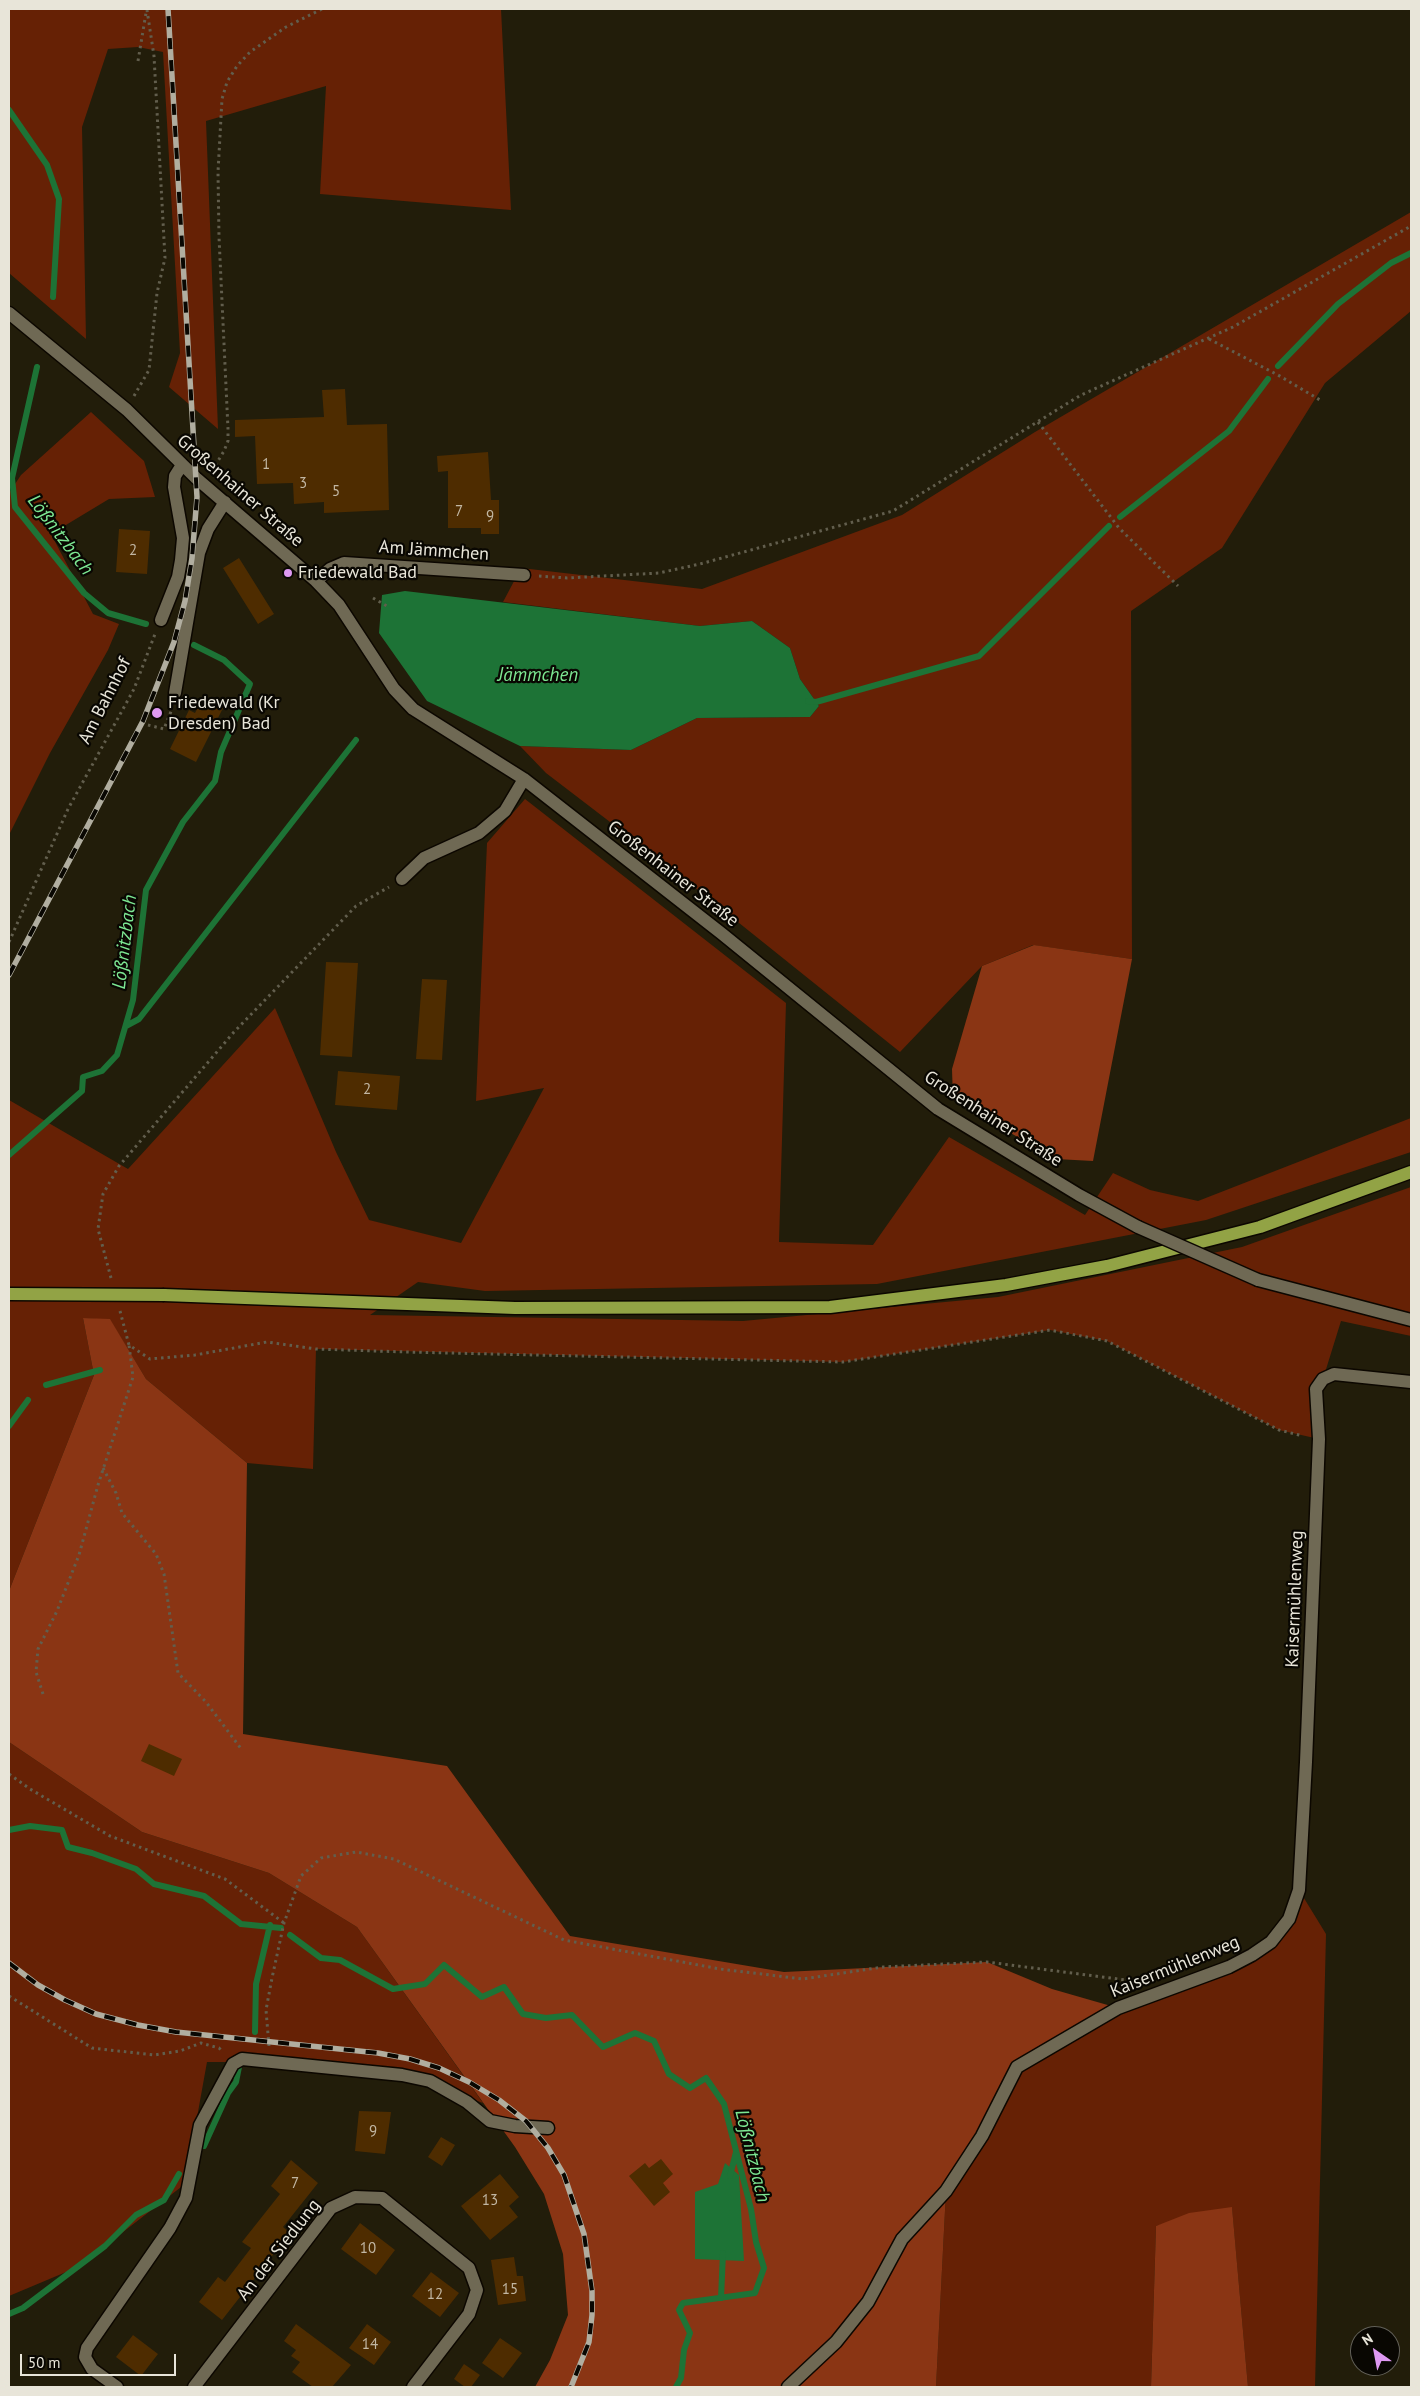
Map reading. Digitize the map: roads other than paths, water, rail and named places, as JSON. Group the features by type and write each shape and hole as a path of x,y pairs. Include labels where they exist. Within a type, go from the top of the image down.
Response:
{"main road":[{"path":"9,1294 164,1295 516,1308 830,1307 1006,1285 1107,1266 1260,1227 1411,1172"}],"street":[{"name":"Großenhainer Straße","path":"9,314 126,410 204,485 316,581 338,605 394,689 413,709 524,778 721,933 938,1108 1079,1195 1138,1227 1258,1280 1411,1320"},
{"path":"161,620 178,577 181,560 183,538 174,487 175,476 182,465"},
{"path":"175,693 199,553 208,529 225,502"},
{"name":"Am Jämmchen","path":"316,581 330,570 344,564 524,575"},
{"path":"402,879 424,858 479,833 505,811 524,778"},
{"name":"Kaisermühlenweg","path":"788,2387 836,2342 868,2302 902,2238 946,2191 982,2136 1017,2067 1118,2008 1229,1967 1252,1956 1271,1942 1289,1919 1299,1890 1306,1762 1319,1439 1316,1389 1323,1379 1334,1374 1411,1382"},
{"path":"117,2387 92,2369 85,2357 87,2348 170,2228 186,2198 200,2125 233,2064 242,2059 341,2068 430,2081 467,2102 490,2121 515,2126 548,2128"},
{"name":"An der Siedlung","path":"194,2387 331,2208 355,2197 382,2198 469,2268 477,2290 469,2314 413,2387"}],"water":[{"name":"Jämmchen","path":"405,591 700,626 752,621 790,648 800,679 819,706 810,717 697,718 631,750 520,746 427,701 379,633 382,595"},
{"path":"725,2163 739,2175 744,2261 695,2259 695,2192 718,2184"}],"waterway":[{"name":"Lößnitzbach","path":"9,110 47,165 59,199 53,297"},
{"path":"1278,366 1338,304 1391,263 1411,253"},
{"name":"Lößnitzbach","path":"37,367 12,478 15,507 84,593 108,613 146,624"},
{"path":"1120,517 1229,431 1268,379"},
{"path":"808,701 816,702 979,656 1109,526"},
{"name":"Lößnitzbach","path":"9,1155 82,1091 83,1077 102,1071 117,1055 133,1000 146,890 183,822 215,781 221,752 250,684 224,660 194,645"},
{"path":"126,1026 139,1019 356,740"},
{"path":"46,1385 100,1370"},
{"path":"9,1426 28,1400"},
{"name":"Lößnitzbach","path":"9,1830 30,1826 62,1830 68,1847 92,1853 136,1869 154,1884 204,1896 241,1924 281,1928"},
{"path":"255,2032 256,1984 270,1925"},
{"name":"Lößnitzbach","path":"290,1935 321,1958 340,1960 393,1989 425,1984 444,1965 482,1997 504,1987 523,2014 546,2018 572,2015 603,2047 635,2033 654,2041 669,2074 690,2088 706,2078 724,2104 751,2209 756,2242 764,2268 755,2293 683,2303 679,2310 690,2333 684,2350 681,2378 676,2387"},
{"path":"204,2146 228,2093 236,2082 239,2067"},
{"path":"730,2176 736,2152"},
{"path":"9,2314 23,2308 105,2246 136,2215 164,2200 179,2174"},
{"path":"721,2298 723,2253"}],"railway":[{"path":"9,975 143,721 174,642 185,601 192,558 197,497 168,9"},
{"path":"9,1963 38,1985 96,2014 138,2025 176,2032 378,2053 410,2059 439,2068 469,2082 499,2100 526,2121 548,2148 564,2175 584,2234 592,2291 592,2315 589,2342 571,2387"}],"place":[{"name":"Friedewald Bad","path":"288,573"},
{"name":"Friedewald (Kr Dresden) Bad","path":"157,713"}]}
